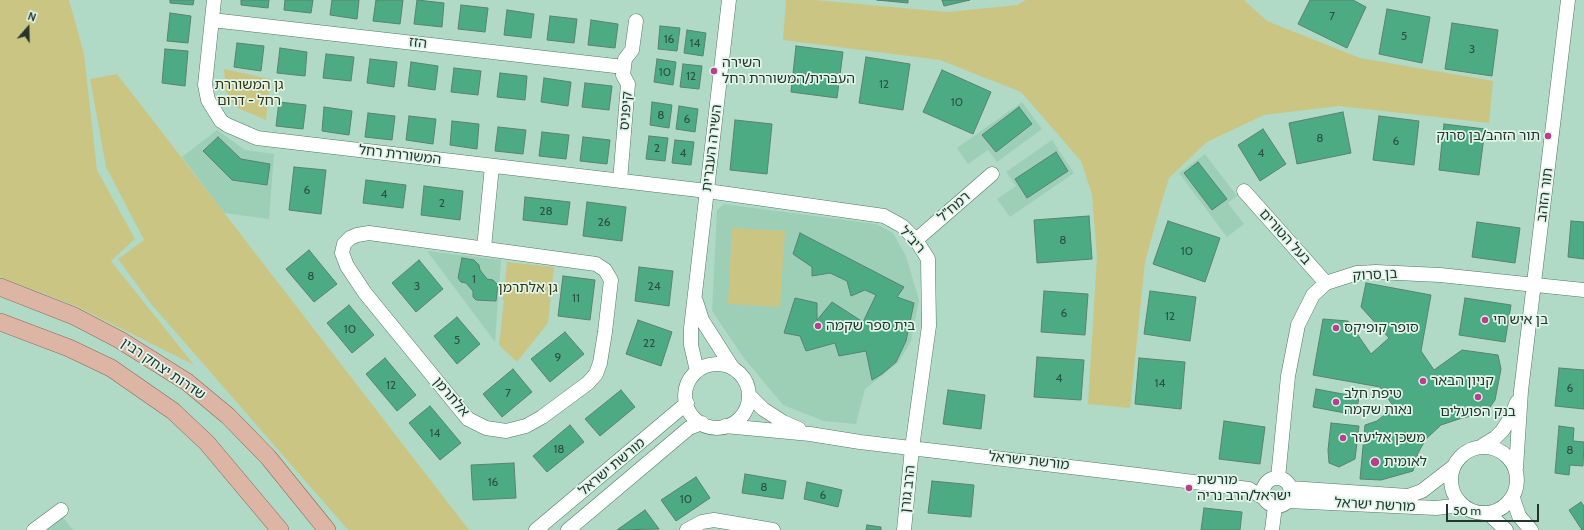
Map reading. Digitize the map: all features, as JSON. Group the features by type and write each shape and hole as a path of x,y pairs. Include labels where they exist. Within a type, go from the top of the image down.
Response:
{"main road":[{"name":"שדרות יצחק רבין","path":"0,287 74,316 120,340 187,382 228,416 268,457 327,530"},
{"name":"שדרות יצחק רבין","path":"0,322 68,348 111,368 173,411 208,443 280,530"}],"street":[{"name":"המשוררת רחל","path":"214,0 205,86 208,100 221,121 257,138 707,191"},
{"name":"השירה העברית","path":"697,371 691,345 691,328 729,0"},
{"name":"תור הזהב","path":"1516,468 1521,391 1568,0"},
{"name":"הזז","path":"212,20 624,67"},
{"path":"624,67 625,59 632,50 636,21"},
{"name":"קיפניס","path":"620,181 628,84 623,76 624,67"},
{"path":"484,248 492,166"},
{"name":"רמח\"ל","path":"916,240 992,174"},
{"name":"ריב\"ל","path":"707,191 884,216 902,226 916,240 928,259 929,326 912,448"},
{"name":"בעל הטורים","path":"1244,191 1326,283"},
{"name":"אלתרמן","path":"369,234 484,248 596,264 606,270 611,280 605,332 600,363 596,374 588,384 542,417 526,426 506,431 486,428 468,419 365,293 347,266 342,252 344,244 350,238 357,235 369,234"},
{"name":"בן סרוק","path":"1276,496 1285,481 1278,478 1288,376 1298,325 1313,294 1326,283 1357,273 1376,272 1440,275 1584,290"},
{"name":"השירה העברית","path":"695,297 702,320 732,367"},
{"path":"723,364 732,367 745,379 748,387 748,404 745,412 733,423 725,426 710,426 702,423 690,411 687,403 687,386 691,378 697,371 705,366 723,364"},
{"name":"תור הזהב","path":"1482,446 1495,438 1502,431 1510,419 1521,391"},
{"name":"מורשת ישראל","path":"749,395 763,409 783,422 810,434"},
{"name":"מורשת ישראל","path":"536,530 687,403"},
{"name":"מורשת ישראל","path":"568,530 689,428 702,423"},
{"name":"מורשת ישראל","path":"725,426 810,434 860,442 1085,468 1249,490 1276,496 1436,508 1462,505"},
{"path":"1482,446 1492,447 1502,452 1510,459 1516,468 1518,480 1517,487 1512,498 1506,506 1488,514 1474,512 1462,505 1455,497 1451,488 1450,478 1457,459 1472,448 1482,446"},
{"name":"הרב גורן","path":"904,530 912,448"},
{"name":"מורשת ישראל","path":"1276,496 1408,496 1422,491 1453,467"},
{"path":"1272,530 1276,496"},
{"path":"1512,498 1520,516 1531,530"},
{"path":"34,530 61,510"},
{"path":"1488,514 1506,530"},
{"path":"687,530 702,522 714,520 773,530"}],"shaded area":[{"path":"1022,102 1042,129 997,162 988,150 968,164 957,148"},
{"path":"217,130 245,150 274,154 269,219 224,213 182,157"},
{"path":"1052,140 1074,173 1010,217 997,199 1016,186 1006,172"},
{"path":"1205,154 1237,196 1228,203 1244,224 1227,237 1179,173"},
{"name":"בית ספר שקמה","path":"724,204 876,224 893,233 906,256 919,300 911,341 898,363 865,389 856,424 824,421 783,405 743,357 712,311 717,210"},
{"path":"427,251 501,260 495,342"},
{"path":"62,516 73,530 44,530"}],"green space":[{"path":"0,0 69,0 84,54 97,170 135,239 111,261 194,365 76,306 0,277"},
{"path":"786,0 815,0 947,12 1017,5 1026,0 1244,0 1267,21 1360,58 1493,81 1489,123 1339,106 1264,115 1207,142 1169,178 1159,211 1145,262 1130,408 1088,404 1097,257 1092,195 1081,161 1021,92 940,60 783,40"},
{"name":"גן המשוררת רחל - דרום","path":"224,69 270,79 266,120 235,107 226,91"},
{"path":"117,74 469,530 348,530 152,305 118,259 144,240 106,167 90,79"},
{"path":"732,228 785,231 780,307 728,304"},
{"name":"גן אלתרמן","path":"507,262 554,267 548,323 517,362 499,345 504,300 502,300"}],"building":[{"path":"170,0 194,0 193,5 170,3"},
{"path":"241,0 269,0 268,8 241,5"},
{"path":"285,0 313,0 311,13 284,10"},
{"path":"332,0 359,0 357,19 330,15"},
{"path":"376,0 403,0 400,24 373,21"},
{"path":"417,0 444,3 442,27 414,24"},
{"path":"877,0 908,0 908,3"},
{"path":"942,0 970,0 944,6"},
{"path":"1310,0 1353,0 1366,7 1347,48 1298,24"},
{"path":"461,5 488,8 485,32 458,29"},
{"path":"1387,9 1430,17 1422,63 1379,54"},
{"path":"507,10 534,14 531,38 504,35"},
{"path":"170,13 191,16 188,43 167,41"},
{"path":"550,16 577,19 574,43 547,40"},
{"path":"591,20 618,24 615,48 588,45"},
{"path":"1452,23 1498,30 1492,76 1445,69"},
{"path":"660,26 680,28 677,51 658,49"},
{"path":"687,30 706,33 703,56 684,53"},
{"path":"237,43 264,46 261,71 234,67"},
{"path":"796,46 843,52 837,98 791,92"},
{"path":"280,48 307,52 305,76 277,73"},
{"path":"165,49 188,51 185,86 162,83"},
{"path":"326,54 354,57 351,81 323,78"},
{"path":"866,57 910,64 903,110 859,103"},
{"path":"370,59 397,62 394,87 367,83"},
{"path":"657,59 676,62 673,85 654,82"},
{"path":"411,62 438,66 435,90 408,86"},
{"path":"683,64 702,66 699,89 680,87"},
{"path":"454,68 481,71 478,95 451,92"},
{"path":"942,70 991,92 973,134 923,112"},
{"path":"500,73 527,76 525,100 497,97"},
{"path":"544,78 571,82 568,106 541,102"},
{"path":"585,83 612,86 609,110 582,107"},
{"path":"279,102 306,105 303,129 276,126"},
{"path":"652,102 672,105 669,128 650,125"},
{"path":"679,106 698,109 695,132 676,129"},
{"path":"324,107 352,111 349,135 322,131"},
{"path":"1019,107 1032,124 996,152 982,135"},
{"path":"1343,112 1351,153 1297,164 1289,123"},
{"path":"368,113 395,116 392,140 365,137"},
{"path":"409,116 436,119 433,144 406,140"},
{"path":"1379,116 1419,121 1414,165 1373,160"},
{"path":"735,120 772,124 767,174 730,170"},
{"path":"452,121 479,124 477,149 450,145"},
{"path":"1444,124 1485,129 1479,175 1439,170"},
{"path":"498,127 526,130 523,154 495,151"},
{"path":"1263,129 1286,164 1260,181 1238,145"},
{"path":"542,132 569,135 566,159 539,156"},
{"path":"649,136 668,138 665,161 646,159"},
{"path":"218,137 241,159 270,164 267,185 232,180 203,151"},
{"path":"583,137 610,140 607,164 580,161"},
{"path":"675,140 694,142 691,165 672,163"},
{"path":"1056,152 1068,171 1027,198 1015,179"},
{"path":"1198,162 1227,199 1212,210 1184,173"},
{"path":"294,167 326,170 321,214 289,210"},
{"path":"366,180 406,185 403,208 363,203"},
{"path":"424,186 463,191 460,220 421,215"},
{"path":"525,197 570,202 567,225 523,220"},
{"path":"587,202 626,207 622,241 583,236"},
{"path":"1089,216 1092,259 1037,263 1034,220"},
{"path":"1168,221 1220,238 1205,282 1153,264"},
{"path":"1571,221 1584,222 1584,259 1568,257"},
{"path":"1477,222 1520,228 1515,263 1472,257"},
{"path":"800,233 904,287 897,297 914,303 906,341 896,362 872,380 866,351 839,356 835,343 806,351 800,336 784,333 795,298 817,303 817,320 832,302 863,322 876,295 865,290 851,296 847,281 830,273 812,276 812,267 793,254"},
{"path":"309,250 337,284 314,302 286,269"},
{"path":"462,258 474,260 479,265 480,270 487,279 493,280 498,285 496,301 476,300 473,297 473,291 466,283 461,282 458,278"},
{"path":"419,260 443,289 416,312 392,283"},
{"path":"639,267 673,271 669,306 635,301"},
{"path":"563,276 595,280 590,320 558,316"},
{"name":"קניון הבאר","path":"1366,283 1431,295 1421,351 1434,370 1462,350 1498,355 1501,369 1495,400 1486,413 1462,418 1441,425 1426,439 1418,453 1413,471 1381,480 1360,479 1365,425 1377,421 1394,407 1380,387 1313,375 1323,319 1348,321 1371,354 1389,338 1361,307"},
{"path":"1044,291 1088,294 1085,335 1041,332"},
{"path":"1150,291 1196,297 1190,341 1144,334"},
{"name":"בן איש חי","path":"1465,298 1511,305 1505,342 1459,335"},
{"path":"349,305 374,335 352,353 327,323"},
{"path":"457,317 480,344 457,364 434,336"},
{"path":"638,320 672,332 661,366 626,354"},
{"path":"565,332 584,354 550,382 531,359"},
{"path":"1037,357 1084,360 1081,400 1034,397"},
{"path":"385,358 416,395 397,411 366,374"},
{"path":"1139,358 1185,362 1181,409 1135,404"},
{"path":"1559,368 1584,370 1584,409 1555,406"},
{"path":"513,369 532,392 502,417 483,394"},
{"name":"טיפת חלב נאות שקמה","path":"1316,389 1359,397 1356,415 1313,407"},
{"path":"621,390 635,407 600,436 585,419"},
{"path":"948,390 985,395 981,429 943,424"},
{"path":"430,406 461,443 440,460 409,423"},
{"path":"1224,421 1265,427 1260,464 1219,459"},
{"name":"משכן אליעזר","path":"1331,423 1359,426 1355,459 1339,467 1329,463 1328,450"},
{"path":"570,425 584,442 547,472 533,456"},
{"path":"1559,426 1574,428 1573,441 1584,442 1583,466 1570,465 1569,475 1555,473"},
{"path":"514,463 516,498 473,500 471,465"},
{"path":"745,474 786,481 783,499 742,493"},
{"path":"696,477 710,498 676,521 661,500"},
{"path":"932,481 974,485 971,517 928,513"},
{"path":"807,482 842,490 838,507 804,499"},
{"path":"1581,502 1584,506 1584,530 1582,530 1569,510"},
{"path":"1204,508 1242,512 1240,530 1201,530"},
{"path":"645,510 659,529 617,530"},
{"path":"867,525 881,527 881,530 866,530"}],"place":[{"name":"השירה העברית/המשוררת רחל","path":"714,71"},
{"name":"תור הזהב/בן סרוק","path":"1548,136"},
{"name":"בן איש חי","path":"1485,320"},
{"name":"בית ספר שקמה","path":"818,326"},
{"name":"סופר קופיקס","path":"1336,328"},
{"name":"קניון הבאר","path":"1423,381"},
{"name":"בנק הפועלים","path":"1478,397"},
{"name":"טיפת חלב נאות שקמה","path":"1336,402"},
{"name":"משכן אליעזר","path":"1343,438"},
{"name":"לאומית","path":"1375,462"},
{"name":"מורשת ישראל/הרב נריה","path":"1189,488"}]}
